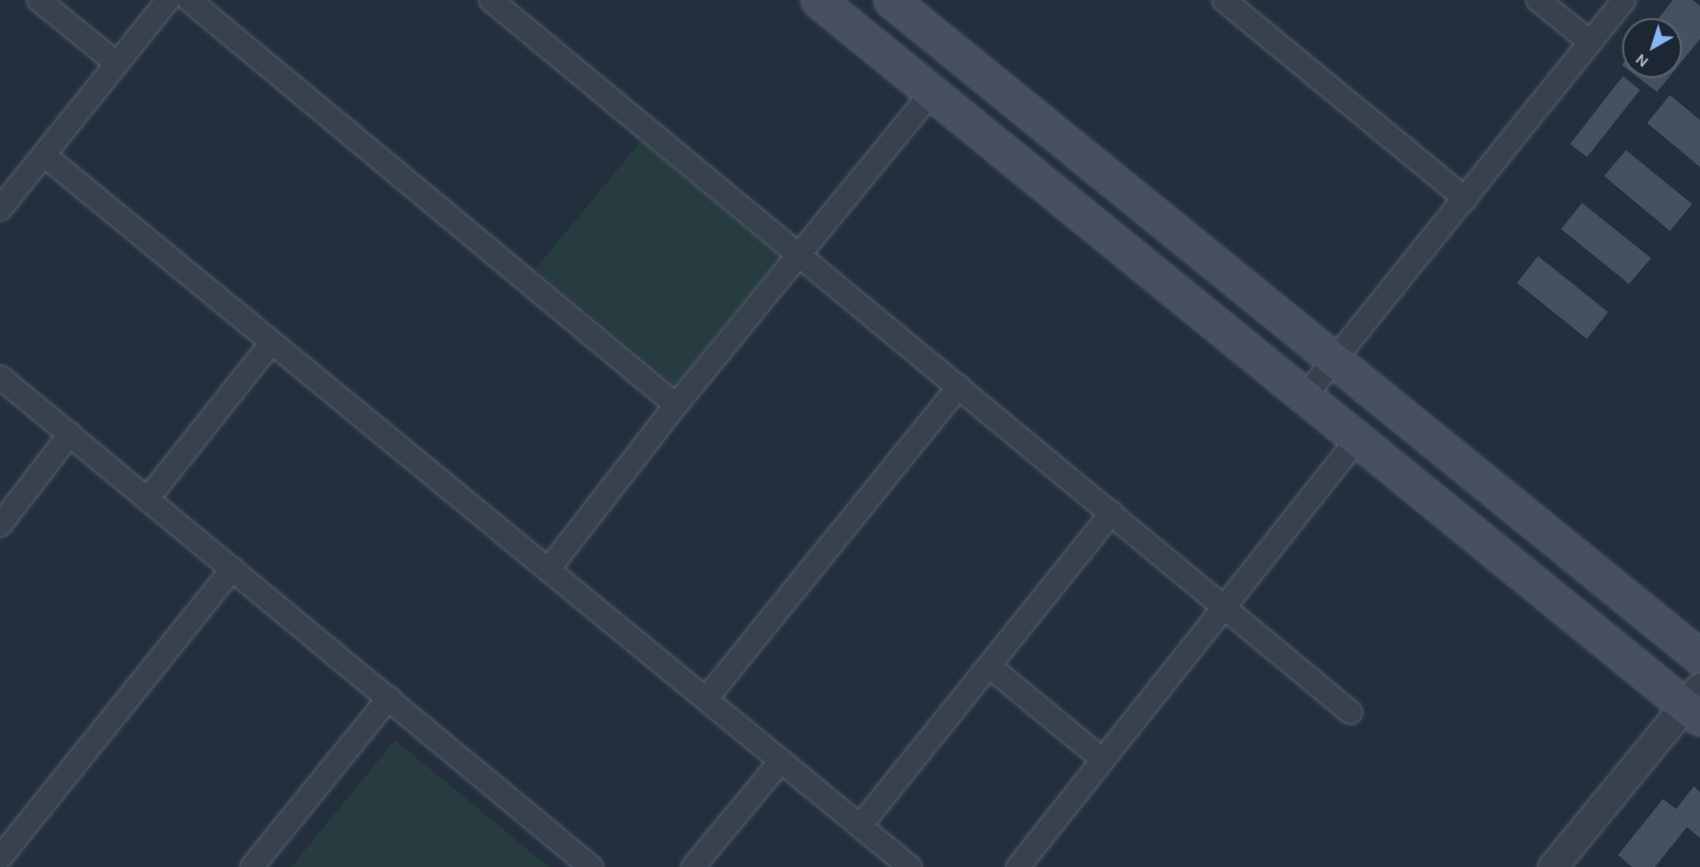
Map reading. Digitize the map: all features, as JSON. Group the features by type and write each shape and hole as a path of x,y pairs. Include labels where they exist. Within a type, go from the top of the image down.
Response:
{"main road":[{"path":"818,0 931,94 1359,438 1695,704"},
{"path":"891,0 1700,657"}],"street":[{"path":"39,0 116,63"},
{"path":"0,209 168,0"},
{"path":"189,0 676,405"},
{"path":"491,0 798,255 1225,604 1350,712"},
{"path":"1224,0 1465,199"},
{"path":"1538,0 1590,42"},
{"path":"1306,395 1624,0"},
{"path":"548,570 676,405 931,94"},
{"path":"44,155 910,867"},
{"path":"148,498 272,342"},
{"path":"0,377 591,867"},
{"path":"706,699 959,387"},
{"path":"0,525 70,434"},
{"path":"1018,867 1359,438"},
{"path":"860,826 1112,513"},
{"path":"0,858 232,569"},
{"path":"989,666 1102,759"},
{"path":"252,867 389,698"},
{"path":"1562,864 1695,704"},
{"path":"693,867 781,761"}],"green space":[{"path":"641,141 781,257 675,385 535,269"},
{"path":"395,740 549,867 291,867"}],"building":[{"path":"1673,0 1693,0 1700,6 1700,39 1682,61 1682,18 1659,18"},
{"path":"1622,77 1640,90 1587,157 1570,144"},
{"path":"1639,78 1668,78 1657,92"},
{"path":"1670,95 1700,120 1700,167 1647,123"},
{"path":"1626,150 1692,204 1670,231 1604,176"},
{"path":"1582,203 1651,258 1629,284 1561,229"},
{"path":"1538,256 1608,312 1587,339 1517,283"},
{"path":"1694,786 1700,792 1700,838 1687,827 1655,867 1632,867 1618,855 1663,799 1676,809"}]}
